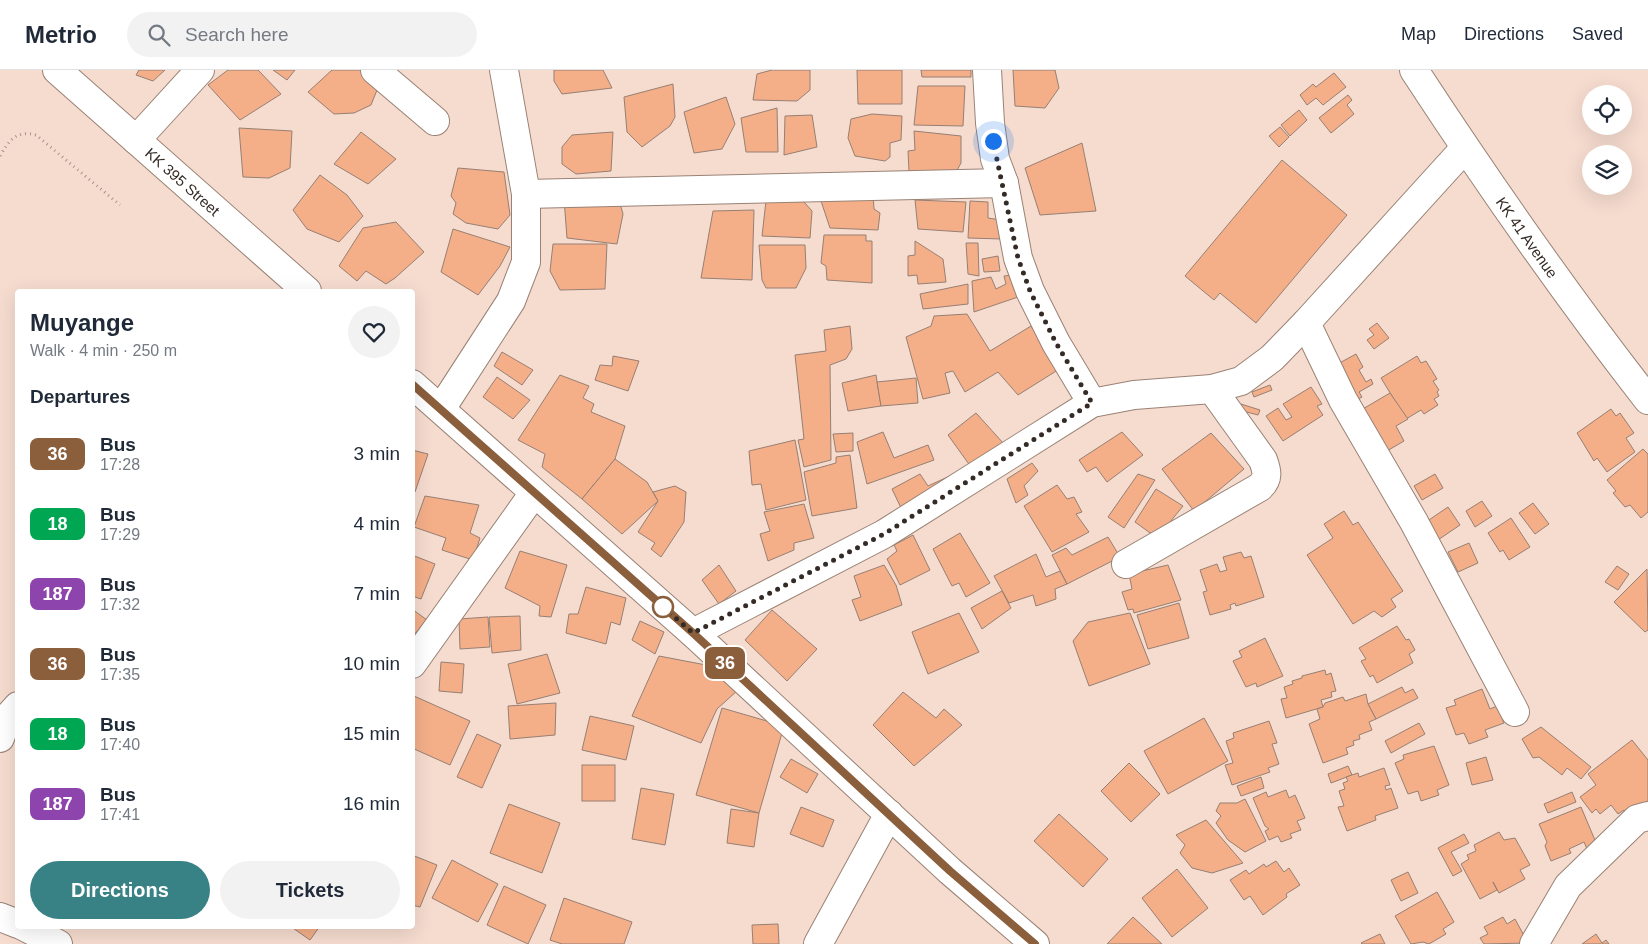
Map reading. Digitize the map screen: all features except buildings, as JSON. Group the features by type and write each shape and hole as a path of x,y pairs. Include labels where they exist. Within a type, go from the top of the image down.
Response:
{"street":[{"name":"KK 395 Street","path":"57,70 305,289"},
{"path":"136,140 200,70"},
{"path":"375,70 435,121"},
{"path":"441,409 511,301 526,262 526,194 504,70"},
{"path":"987,70 990,123 995,159 1004,183 1018,258 1030,291 1056,343 1092,403"},
{"name":"KK 41 Avenue","path":"1414,70 1465,148 1606,346 1648,400"},
{"path":"693,633 884,534 1092,403 1134,395 1212,389 1241,381 1272,358 1306,323 1465,148"},
{"path":"526,194 1004,183"},
{"path":"1306,323 1344,400 1414,522 1515,712"},
{"path":"415,387 693,633 950,871 1035,944"},
{"path":"1126,564 1260,487 1266,481 1267,470 1263,460 1212,389"},
{"path":"415,660 534,493"},
{"path":"0,738 7,718 15,709"},
{"path":"818,944 889,814"},
{"path":"1534,944 1568,886 1637,819 1648,816"},
{"path":"0,917 15,923"},
{"path":"29,929 58,944"}],"path":[{"path":"0,156 8,142 16,135 26,132 36,135 120,206"}],"bus line":[{"name":"36","path":"415,387 693,633 950,871 1035,944"}],"route":[{"path":"663,607 693,633 884,534 1092,403 1056,343 1030,291 1018,258 1004,183 995,159 993,141"}]}
